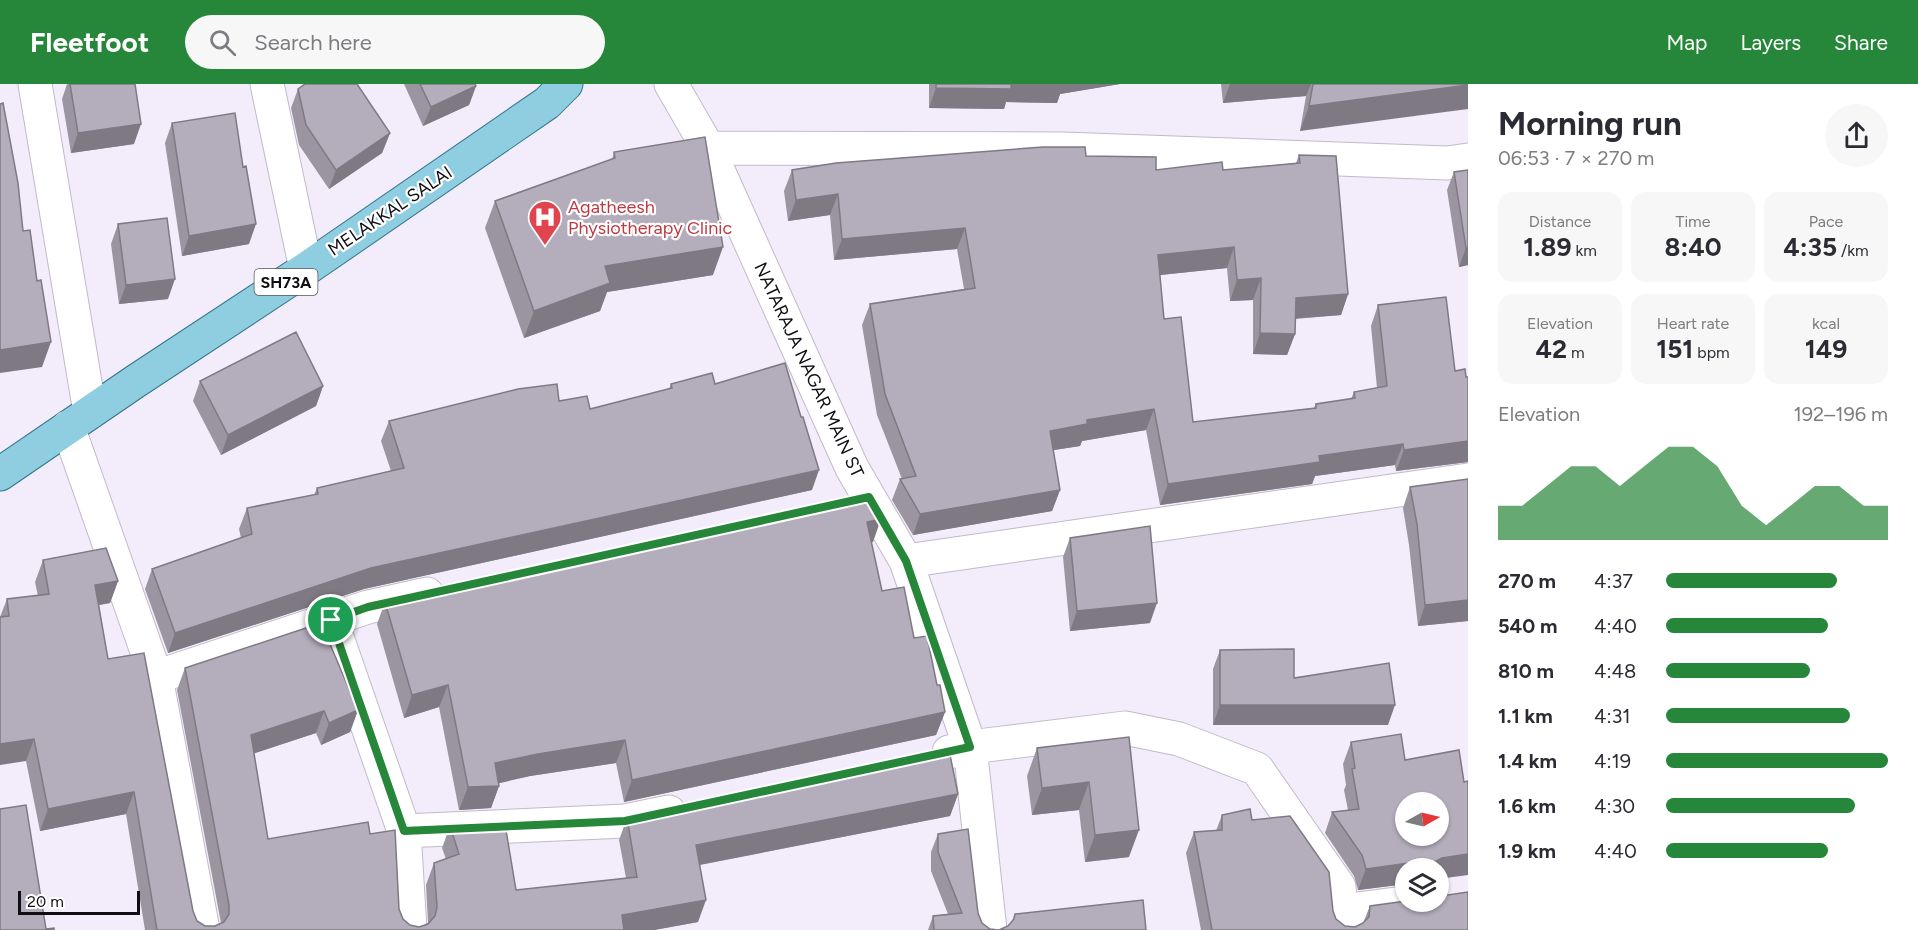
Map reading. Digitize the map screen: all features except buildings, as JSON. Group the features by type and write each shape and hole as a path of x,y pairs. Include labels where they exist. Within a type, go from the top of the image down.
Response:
{"main road":[{"name":"MELAKKAL SALAI","path":"0,474 306,269 547,103 566,84"}],"street":[{"path":"35,84 79,420 156,677 203,930"},
{"path":"267,84 306,269"},
{"name":"NATARAJA NAGAR MAIN ST","path":"671,84 708,148 848,458 906,561 970,747 990,930"},
{"path":"708,148 1063,149 1447,163 1468,160"},
{"path":"906,561 1468,480"},
{"path":"834,505 869,497"},
{"path":"156,677 368,607 461,587"},
{"path":"331,620 404,831 410,930"},
{"path":"924,757 970,747 1125,728 1179,739 1257,769 1339,887 1343,921 1395,906"},
{"path":"404,831 625,821 694,807"}],"place":[{"name":"Agatheesh Physiotherapy Clinic","path":"545,246"}],"route":[{"path":"869,497 906,561 970,747 625,821 404,831 331,620 368,607 869,497"}]}
